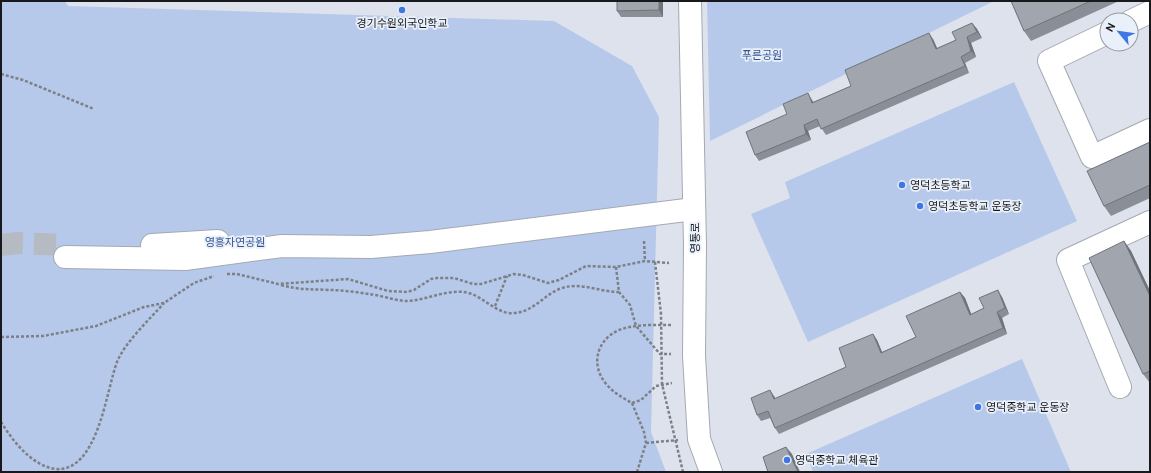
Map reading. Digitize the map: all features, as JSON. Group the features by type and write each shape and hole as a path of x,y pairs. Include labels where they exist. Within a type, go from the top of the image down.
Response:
{"street":[{"name":"영통로","path":"690,1 694,209 694,356 699,439 711,472"},
{"path":"1139,17 1150,12"},
{"path":"1099,37 1049,61 1092,157 1150,130"},
{"path":"66,251 185,259 282,246 371,247 422,243 694,209"},
{"path":"1120,387 1068,260 1150,222"}],"path":[{"path":"1,74 22,80 94,109"},
{"path":"644,241 645,261"},
{"path":"278,284 300,284 340,278 356,280 388,291 407,292 414,290 431,279 437,278 454,278 473,284 481,284 507,276 523,275 548,283 559,280 586,266 616,267 645,261 669,263"},
{"path":"655,262 660,325 662,384 683,472"},
{"path":"616,267 619,292 630,305 636,326 660,354 671,354"},
{"path":"223,274 237,274 298,290 330,290 375,295 404,301 447,292 463,292 477,296 508,313 520,312 534,306 556,290 569,286 584,286 607,292 619,292"},
{"path":"1,422 16,443 34,460 44,466 61,470 70,469 78,464 91,445 98,429 117,362 124,349 164,303 194,283 217,276"},
{"path":"495,306 507,276"},
{"path":"1,337 22,338 68,332 96,326 144,307 164,303"},
{"path":"637,472 646,443 644,432 632,403 607,385 602,377 597,361 600,346 605,339 620,330 636,326 671,325"},
{"path":"632,403 640,400 656,386 662,384 672,384"},
{"path":"646,443 682,439"}],"green space":[{"name":"영흥자연공원","path":"1,1 65,1 68,6 554,21 632,66 659,117 651,432 666,472 1,472"},
{"name":"푸른공원","path":"707,1 994,1 710,141"},
{"name":"영덕초등학교 운동장","path":"1014,82 1077,221 808,342 751,214 790,198 785,182"},
{"name":"영덕중학교 운동장","path":"1022,359 1071,472 813,472 806,454"}],"building":[{"path":"617,1 659,1 659,10 617,11"},
{"path":"1011,1 1091,1 1024,31"},
{"path":"972,23 977,32 967,37 971,51 961,57 965,66 821,129 817,119 804,125 806,134 755,155 746,132 787,114 783,104 808,93 812,103 851,86 845,70 929,33 936,49 956,40 952,32"},
{"path":"1150,142 1150,185 1104,206 1087,171"},
{"path":"1124,241 1150,296 1150,371 1143,374 1089,258"},
{"path":"998,290 1005,308 997,312 1003,328 775,428 768,411 757,415 751,398 770,390 774,399 846,367 839,348 873,334 881,353 916,337 906,316 960,292 970,315 984,308 979,298"},
{"path":"786,447 798,472 768,472 763,457"}],"tunnel":[{"path":"1,245 18,243 66,245"}],"place":[{"name":"경기수원외국인학교","path":"402,10"},
{"name":"영덕초등학교","path":"902,185"},
{"name":"영덕초등학교 운동장","path":"920,206"},
{"name":"영덕중학교 운동장","path":"978,407"},
{"name":"영덕중학교 체육관","path":"787,460"}]}
